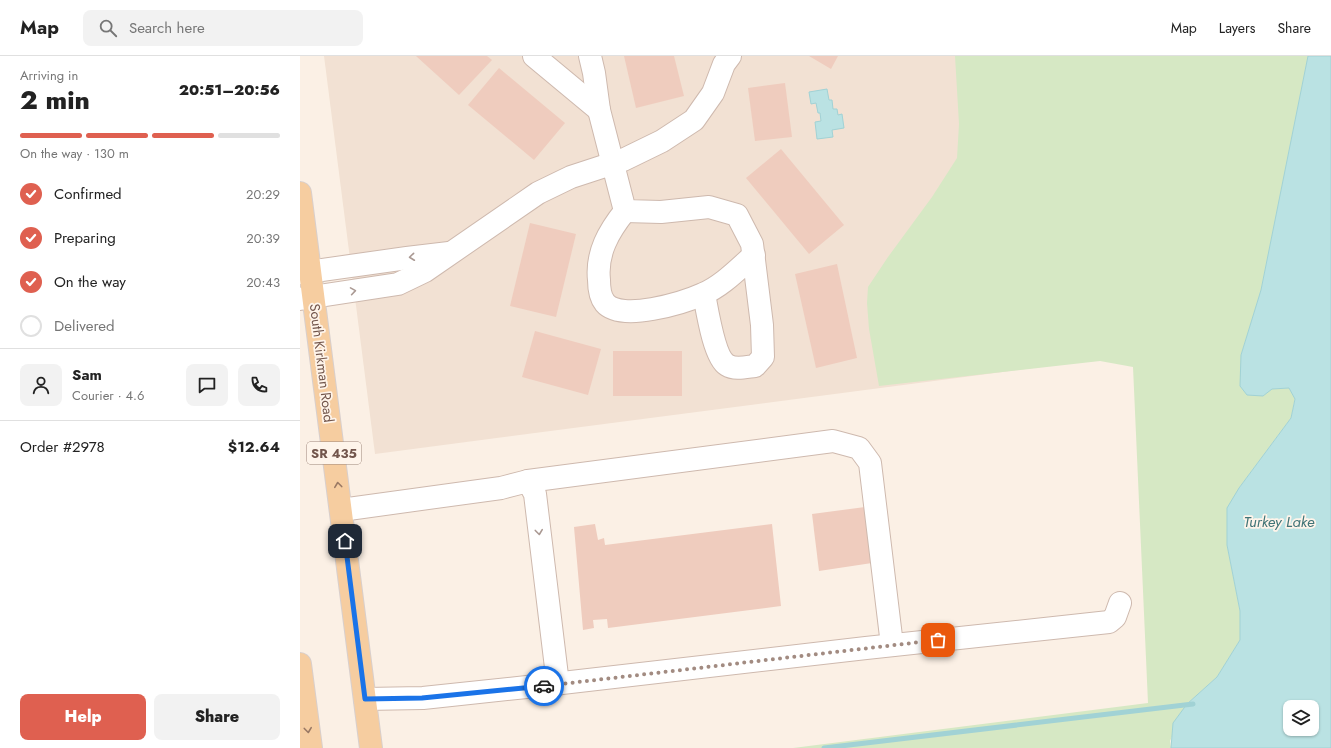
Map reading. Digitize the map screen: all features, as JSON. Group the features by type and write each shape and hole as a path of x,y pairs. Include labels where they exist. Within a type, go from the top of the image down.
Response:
{"main road":[{"name":"South Kirkman Road","path":"300,193 307,299 341,510 371,748"},
{"path":"300,664 311,748"}],"street":[{"path":"534,56 599,110"},
{"path":"590,56 599,110 612,164 626,212"},
{"path":"307,299 398,284 425,271 538,193 571,177 612,164 662,141 694,120 713,93 724,59"},
{"path":"704,294 713,338 719,354 726,364 736,368 755,366 763,357 762,325 754,255 752,244 737,215 709,207 661,212 626,212 612,227 604,244 598,270 600,291 604,302 612,309 624,312 663,307 704,294 724,280 754,255"},
{"path":"305,272 451,253"},
{"path":"341,510 501,488 531,487 833,441 859,448 870,463 892,645"},
{"path":"531,487 558,684"},
{"path":"365,699 422,698 558,684 892,645 1109,622 1115,617 1120,603"}],"shaded area":[{"path":"324,56 1331,56 1331,329 375,454"}],"green space":[{"path":"955,56 1308,56 1261,290 1241,355 1272,389 1289,388 1295,398 1291,418 1239,488 1227,545 1240,611 1240,640 1217,677 1187,704 1170,741 1171,748 793,748 1148,703 1133,367 1100,361 879,386 869,329 867,303 868,287 932,197 957,158 959,124"}],"water":[{"name":"Turkey Lake","path":"1308,56 1331,56 1331,748 1171,748 1173,723 1187,704 1217,677 1240,640 1240,611 1227,545 1227,508 1239,488 1291,418 1295,399 1289,388 1272,389 1263,396 1247,395 1240,386 1241,355 1261,290"},
{"path":"827,89 829,100 832,100 833,109 837,109 838,115 842,114 844,128 832,130 833,137 817,139 815,122 821,121 820,113 818,113 816,103 811,104 809,92"}],"building":[{"path":"416,56 487,56 492,60 459,95"},
{"path":"624,56 674,56 684,96 636,108"},
{"path":"809,56 838,56 831,69"},
{"path":"499,68 565,123 534,160 468,105"},
{"path":"785,83 792,137 755,141 748,88"},
{"path":"781,149 844,225 809,254 746,178"},
{"path":"530,223 576,234 556,317 510,306"},
{"path":"837,264 857,358 816,368 795,274"},
{"path":"535,331 601,349 588,395 522,377"},
{"path":"613,351 682,351 682,396 613,396"},
{"path":"865,507 872,563 819,571 812,514"},
{"path":"595,524 598,540 604,538 605,545 772,524 781,606 608,628 607,619 593,620 594,628 583,630 574,527"}],"waterway":[{"path":"824,748 1193,704"}],"way so far":[{"path":"544,686 938,640"}],"route":[{"path":"345,541 365,699 422,698 544,686"}]}
